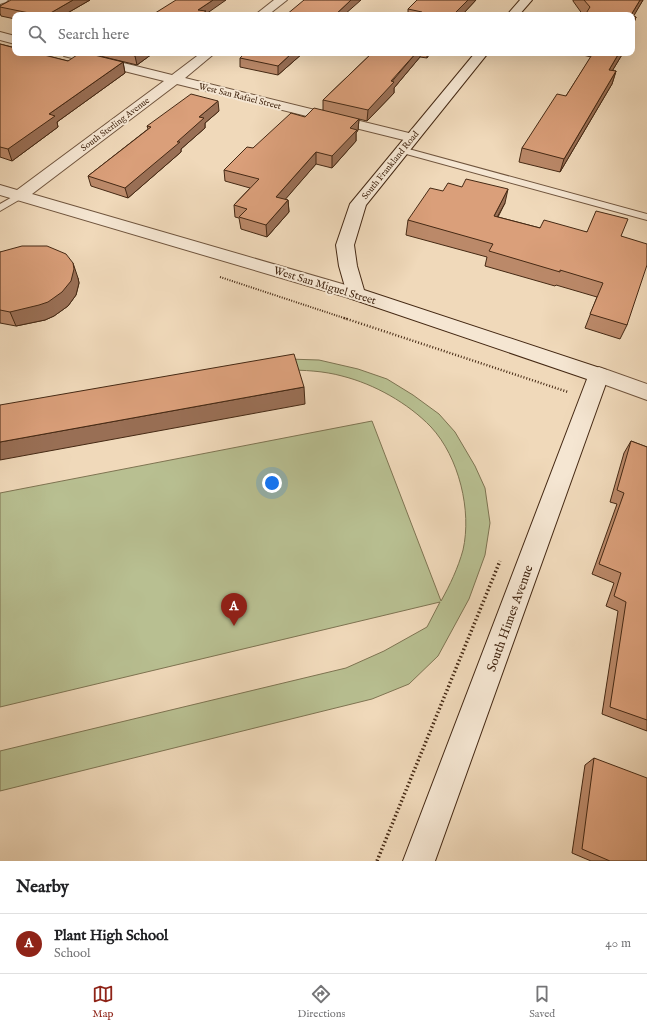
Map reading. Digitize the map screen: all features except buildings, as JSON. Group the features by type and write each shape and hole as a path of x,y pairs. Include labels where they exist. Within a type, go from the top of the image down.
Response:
{"street":[{"path":"264,12 281,0"},
{"path":"516,12 526,0"},
{"path":"0,36 12,39"},
{"name":"West San Rafael Street","path":"80,56 412,138"},
{"name":"South Sterling Avenue","path":"21,195 205,56"},
{"name":"South Frankland Road","path":"356,294 348,266 345,245 358,204 480,56"},
{"name":"West San Miguel Street","path":"0,190 356,294 647,392"},
{"name":"South Himes Avenue","path":"419,861 599,375"}],"lane":[{"path":"402,150 647,217"},
{"path":"0,208 21,195"}],"path":[{"path":"216,275 570,393"},
{"path":"377,861 503,554"}],"green space":[{"path":"288,359 319,360 358,369 387,379 413,395 439,414 455,432 475,466 485,488 490,523 485,555 469,599 438,656 409,684 372,699 0,791 0,751 346,668 384,651 427,627 440,602 0,707 0,493 372,421 441,601 454,576 463,550 466,519 461,485 456,469 441,439 422,418 412,410 378,389 335,374 314,371 285,370"}],"place":[{"name":"Plant High School","path":"234,626"}]}
